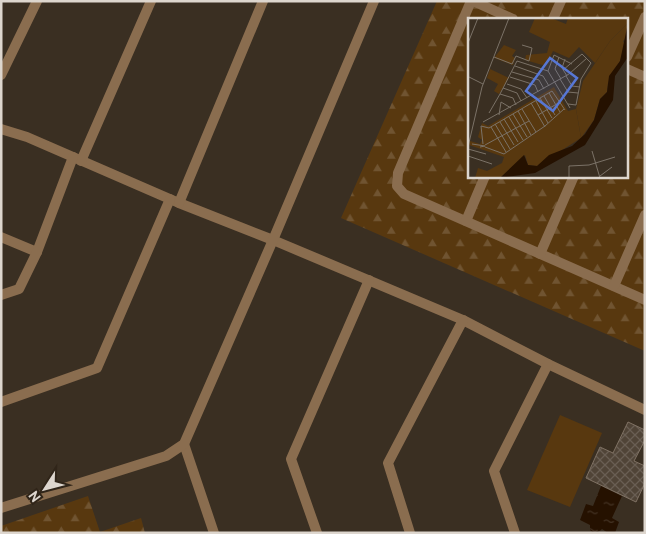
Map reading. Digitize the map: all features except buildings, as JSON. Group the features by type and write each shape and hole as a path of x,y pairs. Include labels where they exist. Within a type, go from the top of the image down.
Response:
{"street":[{"path":"1,75 37,1"},
{"path":"1,295 18,289 37,252 77,159 151,1"},
{"path":"1,402 97,368 175,201 263,1"},
{"path":"1,508 166,456 184,444 374,1"},
{"path":"511,18 472,1 397,179 398,186 404,194 645,300"},
{"path":"553,18 561,1"},
{"path":"628,55 645,17"},
{"path":"628,69 645,77"},
{"path":"1,128 27,137 175,201 463,320 548,364 645,410"},
{"path":"466,221 484,178"},
{"path":"540,254 573,178"},
{"path":"614,286 645,215"},
{"path":"1,237 37,252"},
{"path":"318,533 291,459 370,280"},
{"path":"410,533 388,463 463,320"},
{"path":"515,533 494,471 548,364"},
{"path":"184,444 214,533"}],"green space":[{"path":"437,1 645,1 645,351 341,218"},
{"path":"560,415 602,433 570,507 527,490"},
{"path":"88,496 100,532 141,518 145,533 1,533 1,526"}],"water":[{"path":"601,486 622,496 612,518 619,522 615,533 608,533 602,529 598,532 593,532 590,530 590,525 580,520 586,504 593,506"}]}
